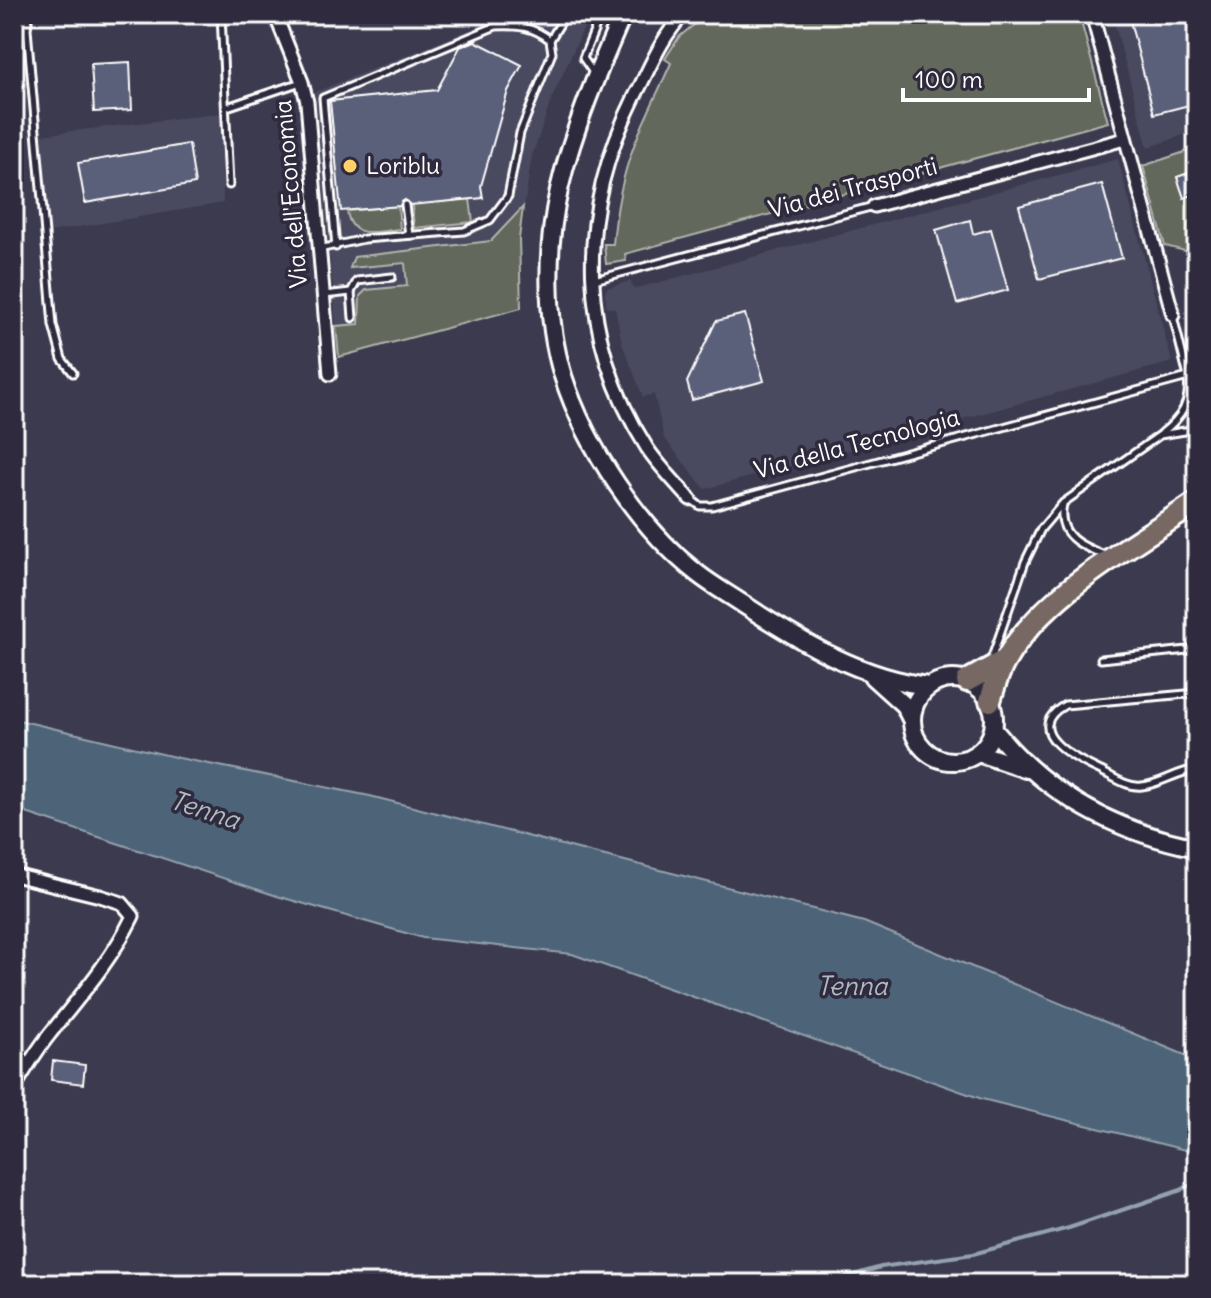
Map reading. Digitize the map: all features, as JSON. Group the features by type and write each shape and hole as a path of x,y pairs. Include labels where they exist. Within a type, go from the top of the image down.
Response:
{"highway":[{"path":"967,681 996,665 1059,597 1197,502"},
{"path":"990,701 996,665"}],"main road":[{"path":"623,14 574,133 558,192 550,256 552,318 560,361 585,428 620,490 660,538 698,573 756,612 869,674 902,684 930,686"},
{"path":"869,674 904,705 912,721"},
{"path":"941,680 967,681 977,686 990,701 994,710 994,730 978,753 967,759 941,759 921,745 914,734 914,708 920,696 941,680"},
{"path":"994,730 1029,770"},
{"path":"978,753 1029,770 1109,821 1172,843 1197,848"}],"street":[{"name":"Via dell'Economia","path":"275,14 307,102 330,374"},
{"name":"Via della Tecnologia","path":"684,14 673,24 660,46 610,155 598,194 593,280 596,321 609,368 625,407 648,450 690,499"},
{"path":"1092,14 1173,315"},
{"name":"Via dei Trasporti","path":"874,206 1125,139"},
{"path":"14,875 122,903 133,916 91,985 47,1037 14,1088"}],"lane":[{"path":"29,14 28,44 53,325 62,359 73,373"},
{"path":"221,14 229,185"},
{"path":"319,249 364,239 464,231 490,220 508,196 520,133 552,53 550,40 566,14"},
{"path":"596,76 583,58 601,14"},
{"path":"307,102 496,26 526,27 550,40"},
{"path":"227,107 302,82"},
{"path":"323,98 336,247"},
{"path":"405,205 409,235"},
{"name":"Via dei Trasporti","path":"593,280 874,206"},
{"path":"353,318 351,292 357,281 392,277"},
{"path":"323,295 351,292"},
{"path":"996,665 1025,562 1041,529 1063,503 1160,435 1176,422 1185,408 1190,393 1188,377 1173,315"},
{"name":"Via della Tecnologia","path":"690,499 700,506 712,506 1188,377"},
{"path":"1160,435 1197,429"},
{"path":"1063,503 1060,515 1062,527 1069,537 1114,559"},
{"path":"1101,659 1197,649"},
{"path":"1197,693 1065,705 1054,711 1049,721 1049,733 1057,746 1076,759 1129,784 1142,786 1197,769"}],"shaded area":[{"path":"510,14 590,14 552,98 532,156 519,239 521,308 339,357 315,92"},
{"path":"1112,14 1197,14 1197,130 1148,148"},
{"path":"221,113 223,203 49,232 41,135"},
{"path":"1118,159 1172,362 705,489 664,438 654,394 643,397 622,343 615,308 607,308 607,288 630,281 634,289"}],"green space":[{"path":"707,14 1079,14 1108,122 625,254 626,261 606,264 604,244 613,244 628,162 671,63 665,59 679,37"},
{"path":"1197,148 1197,170 1177,177 1184,197 1197,193 1197,254 1165,246 1143,166"},
{"path":"470,199 473,222 414,228 412,204"},
{"path":"398,206 400,229 374,232 354,227 347,211"},
{"path":"523,207 519,239 521,308 339,357 336,326 359,324 360,296 366,290 407,286 405,263 350,268 354,257 491,241"}],"water":[{"name":"Tenna","path":"14,719 179,758 370,796 864,922 1197,1060 1197,1153 982,1099 572,954 423,938 277,896 14,809"}],"building":[{"path":"1156,14 1197,14 1197,103 1154,114 1130,21"},
{"path":"475,41 522,65 508,91 481,186 483,198 410,205 405,200 400,206 341,211 330,101 437,90 460,47"},
{"path":"130,62 132,110 94,112 91,64"},
{"path":"189,144 195,184 85,203 78,163"},
{"path":"1197,170 1197,193 1184,198 1177,177"},
{"path":"1102,184 1122,258 1039,279 1019,206"},
{"path":"970,220 973,234 991,229 1008,290 957,304 936,230"},
{"path":"745,314 764,381 692,400 687,382 716,321"},
{"path":"53,1061 85,1065 83,1084 51,1080"}],"waterway":[{"path":"822,1284 881,1267 973,1254 1069,1228 1181,1190 1197,1181"}],"place":[{"name":"Loriblu","path":"350,166"}]}
